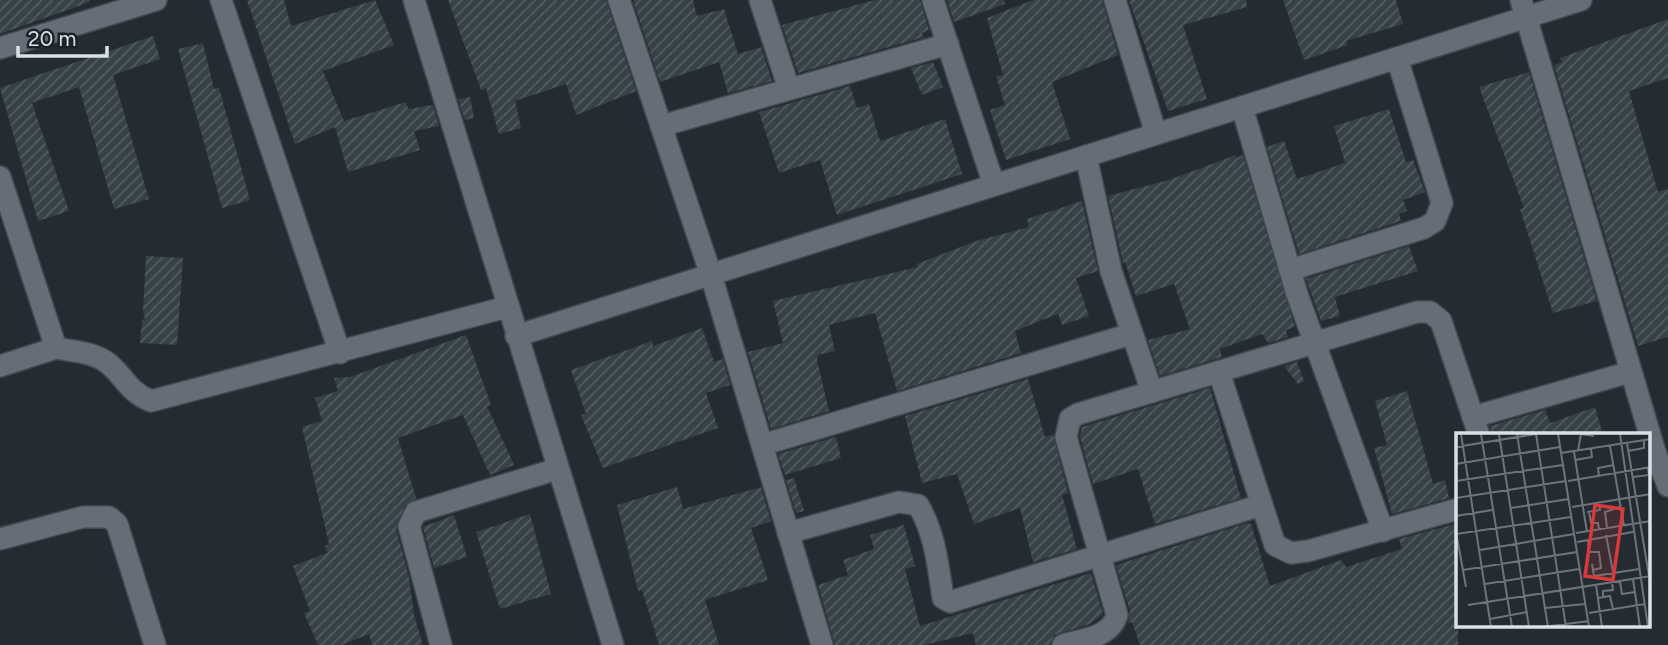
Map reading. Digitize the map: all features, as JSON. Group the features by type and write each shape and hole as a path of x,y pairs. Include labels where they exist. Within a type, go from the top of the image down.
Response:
{"street":[{"path":"0,48 156,0"},
{"path":"221,0 340,353"},
{"path":"414,0 613,645"},
{"path":"619,0 711,275 822,645"},
{"path":"933,0 994,186"},
{"path":"1115,0 1156,134"},
{"path":"516,336 1397,58 1524,9 1581,0"},
{"path":"768,2 789,89"},
{"path":"1524,9 1647,433"},
{"path":"661,126 948,44"},
{"path":"1290,270 1424,228 1439,215 1442,204 1397,58"},
{"path":"1242,107 1290,270 1383,531"},
{"path":"1086,156 1111,271 1152,392"},
{"path":"0,177 56,348"},
{"path":"0,366 56,348 88,354 106,362 134,394 151,401 507,307"},
{"path":"1063,645 1104,633 1114,622 1116,615 1069,450 1066,429 1070,419 1078,414 1417,312 1430,312 1441,321 1476,426 1630,372"},
{"path":"762,444 1131,334"},
{"path":"1219,372 1275,545 1291,553 1383,531 1456,510"},
{"path":"1652,453 1668,486"},
{"path":"441,645 409,526 416,512 557,469"},
{"path":"788,533 899,502 918,505 928,521 935,545 943,598 950,602 1261,505"},
{"path":"0,539 83,517 110,517 117,524 155,645"}],"building":[{"path":"0,0 90,0 90,2 0,34"},
{"path":"247,0 284,0 291,26 375,0 394,45 323,71 344,121 406,102 408,109 433,105 439,126 414,131 420,150 348,172 335,127 295,144"},
{"path":"448,0 606,0 636,91 576,115 566,84 515,101 521,128 499,134 486,88 481,90"},
{"path":"633,0 693,0 697,16 724,9 738,54 761,47 772,81 728,93 719,62 660,82"},
{"path":"875,0 920,0 929,30 922,33 924,37 798,73 782,25"},
{"path":"947,0 1004,0 1005,4 954,22"},
{"path":"1033,0 1102,0 1118,55 1052,82 1070,139 1006,160 990,110 1005,105 996,76 1003,75 987,18"},
{"path":"1129,0 1246,0 1247,7 1183,25 1207,99 1168,111"},
{"path":"1283,0 1396,0 1403,24 1346,41 1348,45 1304,60"},
{"path":"1668,19 1668,78 1629,91 1658,192 1668,189 1668,337 1638,346 1554,65 1562,62 1560,58"},
{"path":"153,36 160,59 113,75 149,199 114,209 79,87 32,103 69,211 38,221 0,88"},
{"path":"203,43 214,89 219,88 250,200 222,208 178,49"},
{"path":"933,62 943,87 922,95 911,68"},
{"path":"1529,72 1597,301 1553,313 1520,209 1524,208 1479,87"},
{"path":"850,86 857,108 869,104 880,141 945,119 962,174 837,215 820,160 779,173 759,112"},
{"path":"470,97 474,118 465,120 458,99"},
{"path":"1389,109 1406,162 1413,160 1425,192 1403,200 1407,211 1399,214 1401,221 1299,254 1267,147 1284,141 1297,179 1345,163 1334,126"},
{"path":"1236,155 1236,158 1243,155 1295,327 1286,330 1288,337 1268,343 1262,334 1220,349 1222,357 1160,376 1148,340 1190,329 1174,284 1136,296 1125,262 1123,263 1108,196 1169,180"},
{"path":"1082,201 1098,271 1076,278 1089,316 1062,325 1058,314 1015,331 1021,353 897,391 875,313 829,325 835,351 818,355 817,360 829,411 771,429 748,352 783,343 773,301 918,267 917,264 976,241 1029,227 1027,219"},
{"path":"1409,246 1418,271 1335,297 1340,316 1321,321 1306,279"},
{"path":"146,256 183,258 177,345 140,343 142,320 145,319 143,311"},
{"path":"702,328 714,362 723,359 730,385 706,393 718,428 603,468 581,415 586,414 571,370 652,341 653,346"},
{"path":"466,335 491,405 487,406 514,465 490,475 463,415 398,438 416,498 405,506 396,529 423,645 372,645 369,634 342,645 318,645 304,613 310,611 293,566 327,553 325,546 329,544 302,427 322,421 315,398 338,391 334,378 350,377"},
{"path":"1297,362 1304,381 1298,384 1284,366"},
{"path":"1028,379 1045,437 1053,434 1068,493 1062,495 1077,549 1033,562 1020,508 974,524 957,474 922,483 905,416"},
{"path":"1210,388 1241,498 1155,524 1138,469 1093,484 1080,437 1082,427"},
{"path":"1407,391 1433,484 1445,480 1449,498 1392,514 1374,448 1387,445 1375,401"},
{"path":"1595,407 1602,433 1492,433 1490,426 1545,410 1550,423"},
{"path":"836,437 841,458 785,475 778,454"},
{"path":"794,478 804,511 796,513 786,480"},
{"path":"677,487 683,509 761,487 771,521 751,528 768,580 705,600 719,645 659,645 642,590 638,591 617,505"},
{"path":"530,514 551,594 500,609 476,532"},
{"path":"454,515 467,557 434,568 423,527"},
{"path":"1247,523 1251,524 1270,586 1341,560 1346,567 1402,549 1399,539 1455,524 1458,645 1140,645 1132,622 1128,623 1130,611 1116,565"},
{"path":"904,525 915,566 905,569 920,626 1091,573 1103,614 1090,624 1054,635 1050,645 976,645 973,633 925,645 835,645 818,585 848,575 843,560 874,549 870,535"}]}
